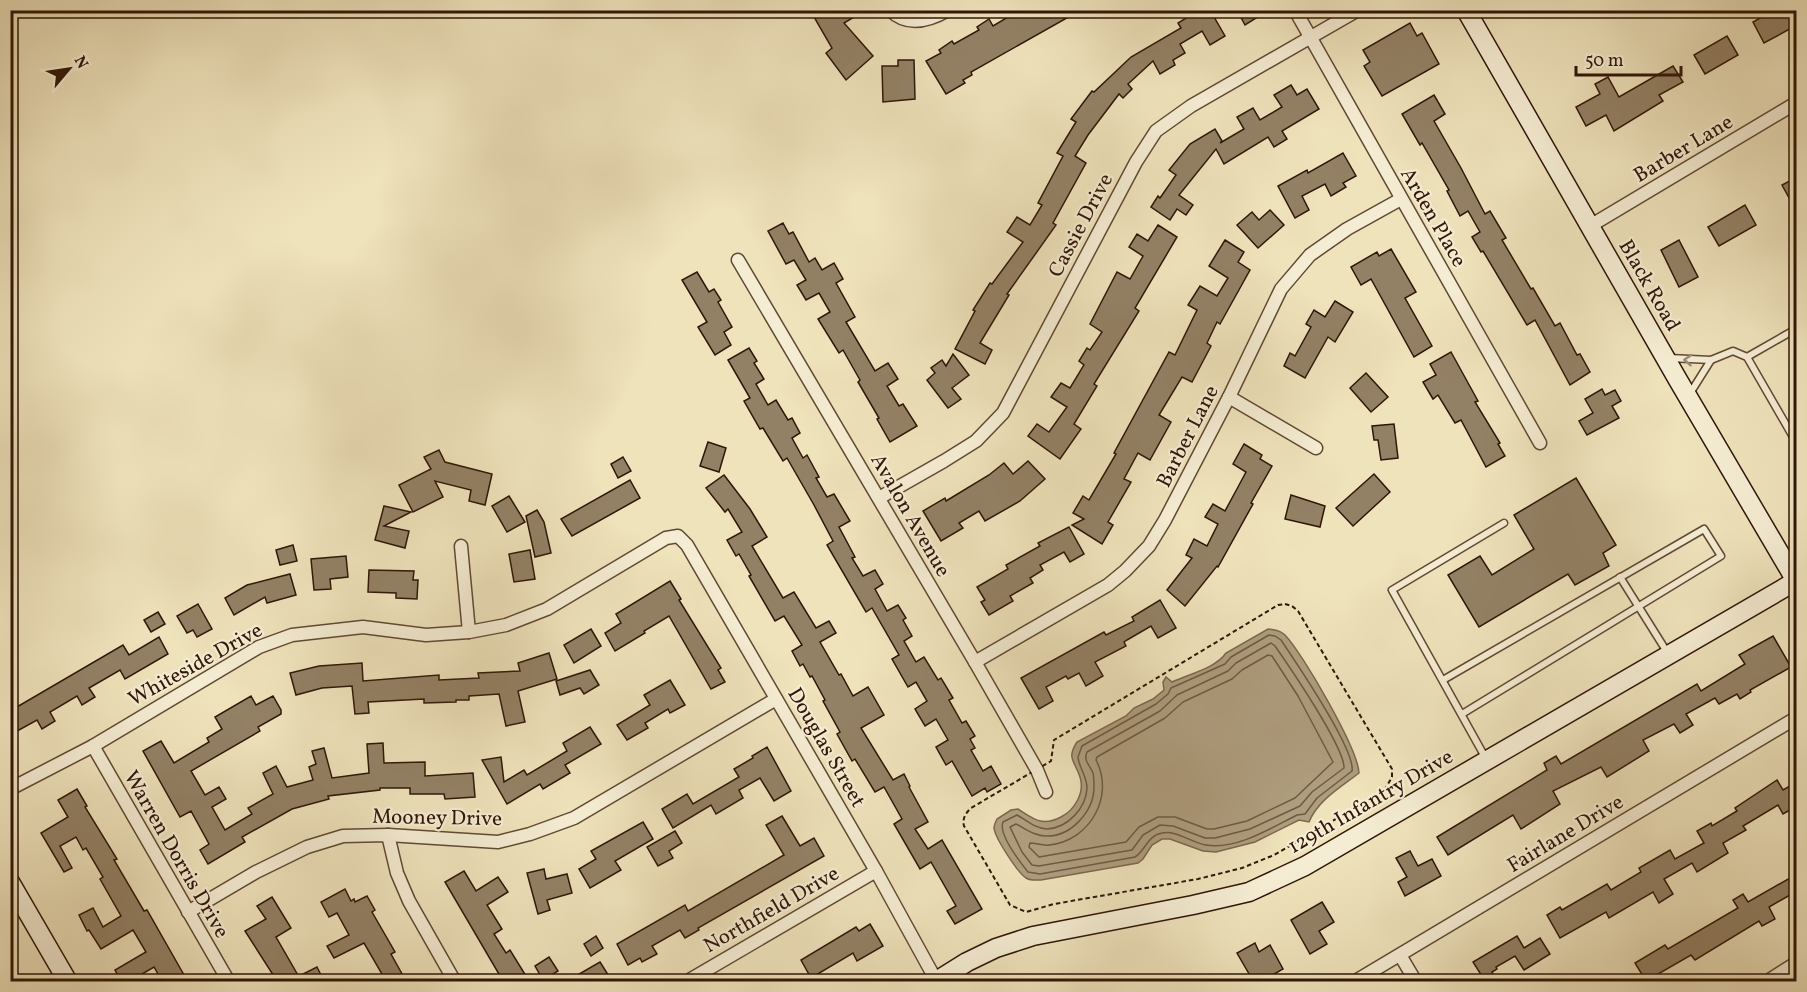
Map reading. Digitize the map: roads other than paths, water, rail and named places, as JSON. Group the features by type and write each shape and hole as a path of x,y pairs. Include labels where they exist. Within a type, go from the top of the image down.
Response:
{"street":[{"path":"890,10 897,17 915,21 940,15 948,10"},
{"name":"Arden Place","path":"1295,10 1540,443"},
{"name":"Cassie Drive","path":"879,498 976,441 1003,413 1136,162 1156,131 1191,106 1358,10"},
{"name":"Black Road","path":"1466,10 1797,581"},
{"name":"Barber Lane","path":"1590,226 1797,103"},
{"name":"Barber Lane","path":"975,662 1108,585 1149,546 1229,397 1281,289 1310,255 1347,229 1401,200"},
{"name":"Avalon Avenue","path":"738,260 975,662 1037,770 1046,792"},
{"path":"1229,397 1316,448"},
{"name":"Whiteside Drive","path":"10,789 93,746 259,646 292,635 363,627 426,635 469,632 506,625 547,609 666,538 678,536"},
{"name":"Douglas Street","path":"678,536 687,545 876,871 936,981"},
{"path":"461,546 469,632"},
{"name":"129th Infantry Drive","path":"936,981 996,948 1034,936 1249,892 1305,866 1797,581"},
{"name":"Mooney Drive","path":"188,912 255,872 307,847 343,836 388,835 498,842 530,834 574,818 776,699"},
{"name":"Fairlane Drive","path":"1354,981 1797,718"},
{"name":"Warren Dorris Drive","path":"93,746 229,981"},
{"path":"388,835 397,873 409,901 455,981"},
{"name":"Northfield Drive","path":"686,981 876,871"},
{"path":"10,882 68,981"},
{"path":"1400,955 1416,981"},
{"path":"1766,981 1797,963"}],"lane":[{"path":"1747,357 1797,329"},
{"path":"1666,358 1711,360 1733,351 1747,357 1797,442"},
{"path":"1688,396 1711,360"},
{"path":"1487,760 1392,590 1504,523"},
{"path":"1443,680 1704,529 1720,556 1461,714"},
{"path":"1620,577 1669,655"}],"water":[{"path":"1268,629 1285,635 1304,661 1350,744 1359,773 1324,801 1309,822 1299,820 1255,842 1216,852 1203,851 1170,839 1162,839 1152,845 1138,863 1041,880 1030,880 1022,875 1007,855 995,833 994,827 997,819 1011,810 1018,809 1043,822 1066,814 1078,800 1081,789 1080,777 1072,760 1072,752 1077,742 1153,699 1164,690 1163,682 1166,677 1172,682 1209,667 1226,653"}]}
